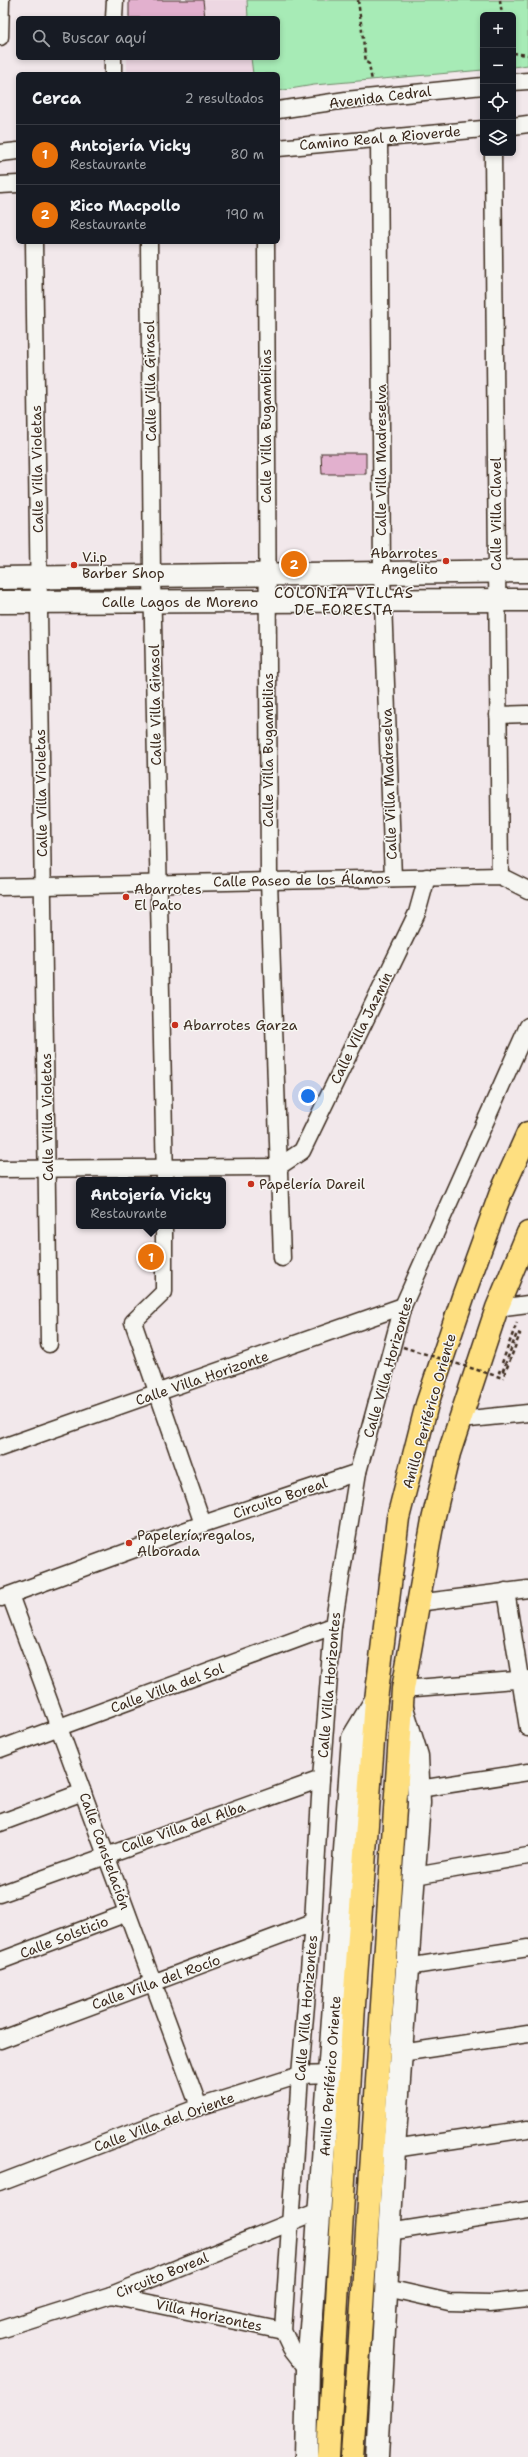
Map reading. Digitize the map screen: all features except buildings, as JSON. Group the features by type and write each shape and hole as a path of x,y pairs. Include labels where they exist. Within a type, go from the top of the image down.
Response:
{"highway":[{"name":"Anillo Periférico Oriente","path":"328,2457 354,2005 376,1700 398,1518 427,1404 464,1294 498,1202 528,1133"},
{"path":"352,2457 402,1697 417,1603 433,1520 449,1453 497,1308 528,1233"}],"main road":[{"name":"Calle Lagos de Moreno","path":"0,578 528,571"},
{"name":"Calle Lagos de Moreno","path":"0,602 528,600"},
{"path":"377,2457 394,2149 415,1876 419,1789 417,1756 402,1697"},
{"name":"Anillo Periférico Oriente","path":"306,2457 308,2370 321,2210 353,1738 376,1700"}],"street":[{"path":"0,37 1,0"},
{"path":"114,16 115,0"},
{"path":"113,60 113,72"},
{"path":"516,82 528,81"},
{"name":"Avenida Cedral","path":"280,110 376,97 480,86"},
{"path":"516,126 528,124"},
{"name":"Camino Real a Rioverde","path":"280,148 379,137 480,129"},
{"name":"Calle Villa Madreselva","path":"379,137 382,574 393,878"},
{"path":"0,153 16,151"},
{"name":"Calle Villa Clavel","path":"493,156 496,600 500,876"},
{"path":"0,185 16,184"},
{"name":"Calle Villa Violetas","path":"34,244 38,601 48,1168 49,1344"},
{"name":"Calle Villa Girasol","path":"149,244 152,576 165,1174"},
{"name":"Calle Villa Bugambilias","path":"266,244 269,881 282,1258"},
{"path":"498,715 528,714"},
{"name":"Calle Paseo de los Álamos","path":"0,886 500,876 528,890"},
{"name":"Calle Villa Jazmín","path":"278,1167 302,1151 417,913 427,877"},
{"name":"Calle Villa Horizontes","path":"308,2370 291,2348 283,2330 333,1626 358,1472 403,1306 528,1026"},
{"path":"0,1169 48,1168 165,1174 278,1167"},
{"path":"164,1229 164,1292 133,1322 159,1393 203,1524"},
{"path":"497,1308 525,1305"},
{"name":"Calle Villa Horizonte","path":"0,1448 403,1306"},
{"path":"460,1420 528,1413"},
{"name":"Circuito Boreal","path":"5,1597 203,1524 358,1472"},
{"path":"417,1603 528,1588"},
{"path":"506,1591 525,1680 528,1728"},
{"name":"Calle Constelación","path":"5,1597 83,1792 199,2107"},
{"name":"Calle Villa del Sol","path":"0,1749 333,1626"},
{"path":"402,1697 525,1680"},
{"path":"419,1789 528,1772"},
{"name":"Calle Villa del Alba","path":"0,1894 106,1854 321,1780"},
{"path":"0,1823 83,1792"},
{"path":"415,1876 528,1856"},
{"name":"Calle Solsticio","path":"0,1961 127,1913"},
{"name":"Calle Villa del Rocío","path":"0,2040 313,1923"},
{"path":"407,1967 528,1948"},
{"path":"401,2053 528,2034"},
{"name":"Calle Villa del Oriente","path":"0,2183 199,2107 300,2075 330,2074"},
{"path":"394,2149 528,2129"},
{"name":"Circuito Boreal","path":"0,2330 111,2295 321,2210"},
{"path":"389,2232 528,2210"},
{"path":"387,2288 449,2302 490,2303 528,2299"},
{"name":"Villa Horizontes","path":"111,2295 283,2330"}],"path":[{"path":"358,0 366,62 369,64 376,97"},
{"path":"500,0 502,12"},
{"path":"516,54 528,56"},
{"path":"403,1347 503,1378 520,1334 517,1333 502,1374 499,1372 525,1305"}],"shaded area":[{"path":"203,0 247,0 248,16 205,16"},
{"path":"127,60 251,60 253,72 127,72"}],"green space":[{"path":"247,0 528,0 528,65 516,67 516,12 480,12 480,70 314,85 280,91 280,72 253,72 251,60 280,60 280,16 248,16"}],"place":[{"name":"Abarrotes Angelito","path":"446,561"},
{"name":"Rico Macpollo","path":"294,564"},
{"name":"V.i.p Barber Shop","path":"74,565"},
{"name":"Abarrotes El Pato","path":"126,897"},
{"name":"Abarrotes Garza","path":"175,1025"},
{"name":"Papelería Dareil","path":"251,1184"},
{"name":"Antojería Vicky","path":"151,1257"},
{"name":"Papelería,regalos, Alborada","path":"129,1543"}],"district":[{"name":"COLONIA VILLAS DE FORESTA","path":"344,602"}]}
